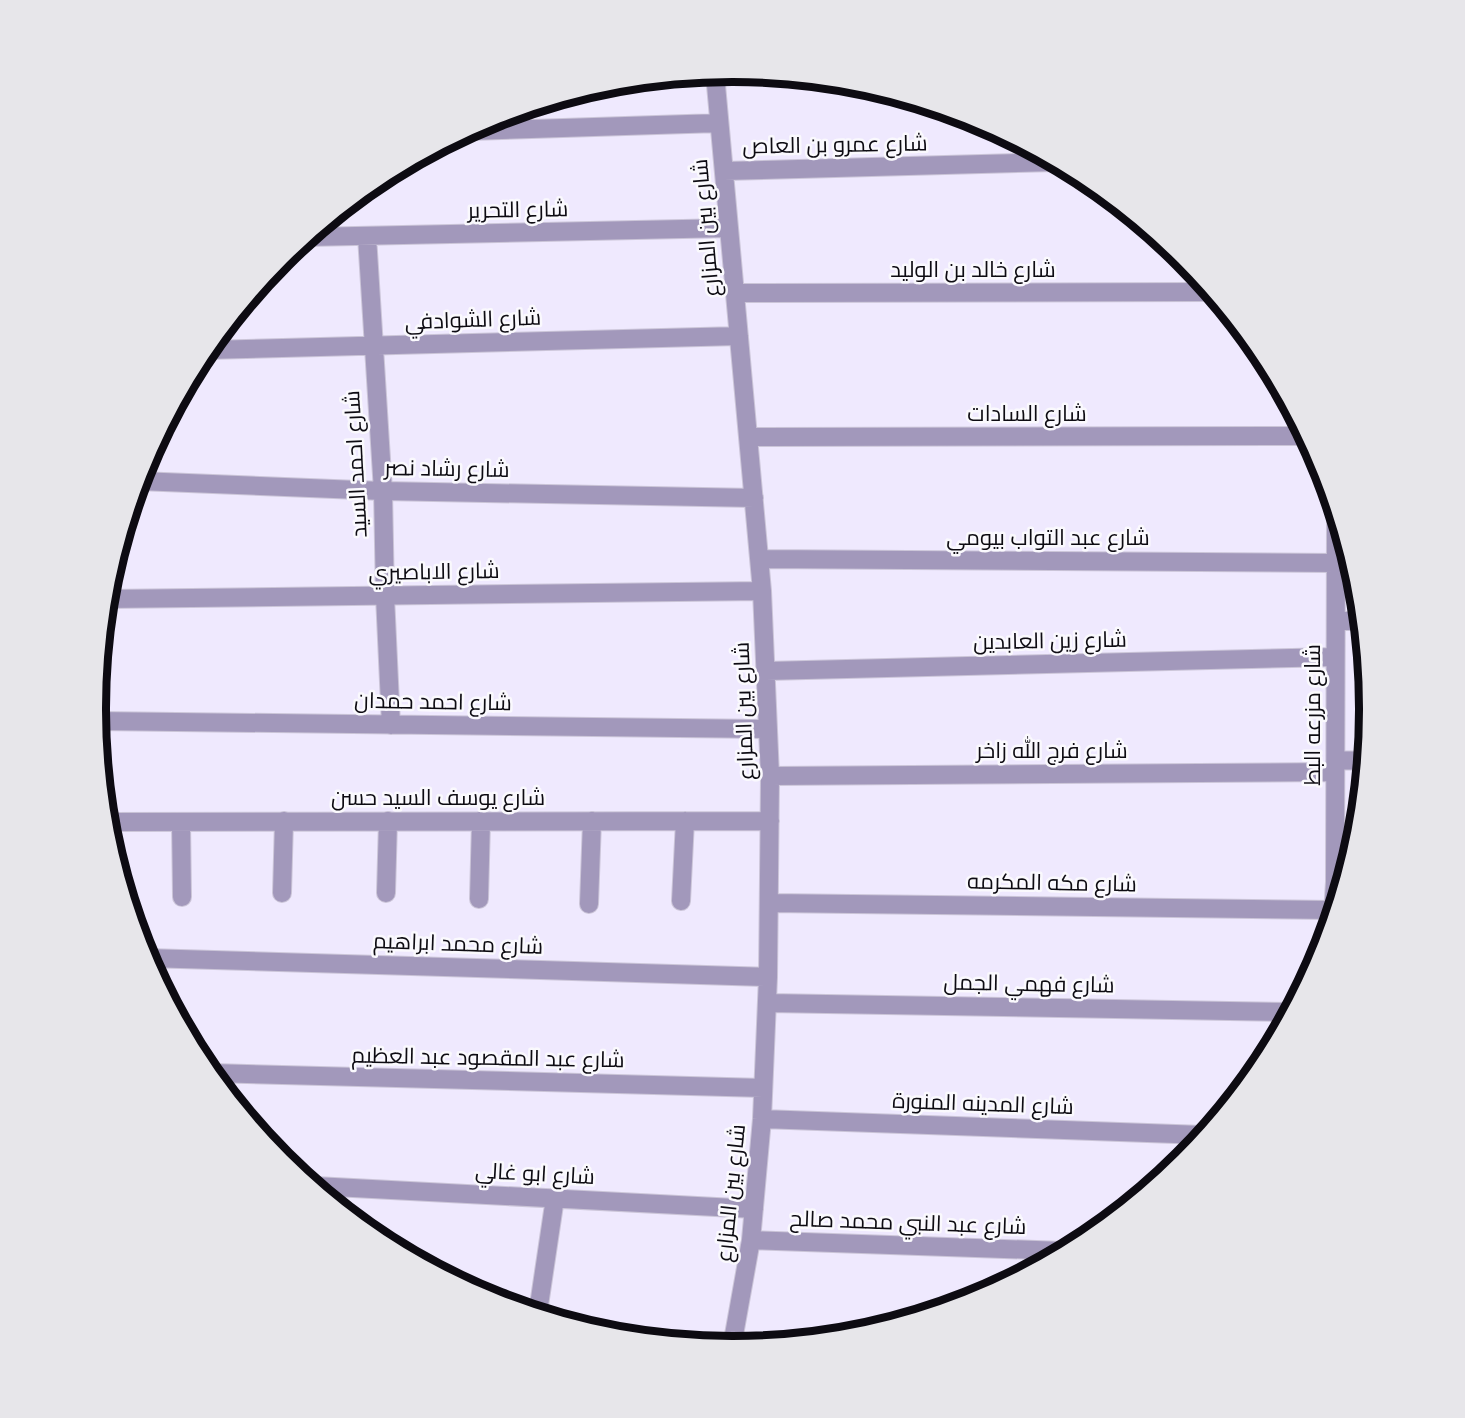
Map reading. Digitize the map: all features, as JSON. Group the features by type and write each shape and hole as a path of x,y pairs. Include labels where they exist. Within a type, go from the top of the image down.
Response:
{"street":[{"name":"شارع بين المزارع","path":"716,83 762,591 770,776 768,1003 762,1119 751,1240 734,1336"},
{"path":"492,130 719,123"},
{"name":"شارع عمرو بن العاص","path":"724,171 1039,162"},
{"name":"شارع التحرير","path":"320,237 729,228"},
{"name":"شارع احمد السيد","path":"367,236 372,345 383,491 391,725"},
{"name":"شارع خالد بن الوليد","path":"735,293 1200,292"},
{"name":"شارع الشوادفي","path":"220,350 739,336"},
{"name":"شارع السادات","path":"749,437 1296,436"},
{"name":"شارع رشاد نصر","path":"149,481 383,491 754,498"},
{"name":"شارع مزرعه البط","path":"1336,540 1335,657 1339,868"},
{"name":"شارع عبد التواب بيومي","path":"759,559 1336,563"},
{"name":"شارع الاباصيري","path":"116,599 762,591"},
{"path":"1336,621 1353,621"},
{"name":"شارع زين العابدين","path":"766,671 1335,657"},
{"name":"شارع احمد حمدان","path":"106,722 768,729"},
{"name":"شارع فرج الله زاخر","path":"770,776 1336,766 1357,762"},
{"path":"282,893 284,821"},
{"path":"386,893 388,821"},
{"path":"479,899 482,821"},
{"path":"589,904 592,821"},
{"path":"681,901 685,821"},
{"name":"شارع يوسف السيد حسن","path":"116,822 770,821"},
{"path":"181,822 182,897"},
{"name":"شارع مكه المكرمه","path":"770,903 1325,912"},
{"name":"شارع محمد ابراهيم","path":"158,958 768,977"},
{"name":"شارع فهمي الجمل","path":"768,1003 1280,1012"},
{"name":"شارع عبد المقصود عبد العظيم","path":"223,1073 763,1088"},
{"name":"شارع المدينه المنورة","path":"762,1119 1192,1135"},
{"name":"شارع ابو غالي","path":"327,1187 754,1209"},
{"path":"539,1304 555,1198"},
{"name":"شارع عبد النبي محمد صالح","path":"751,1240 1048,1250"}]}
